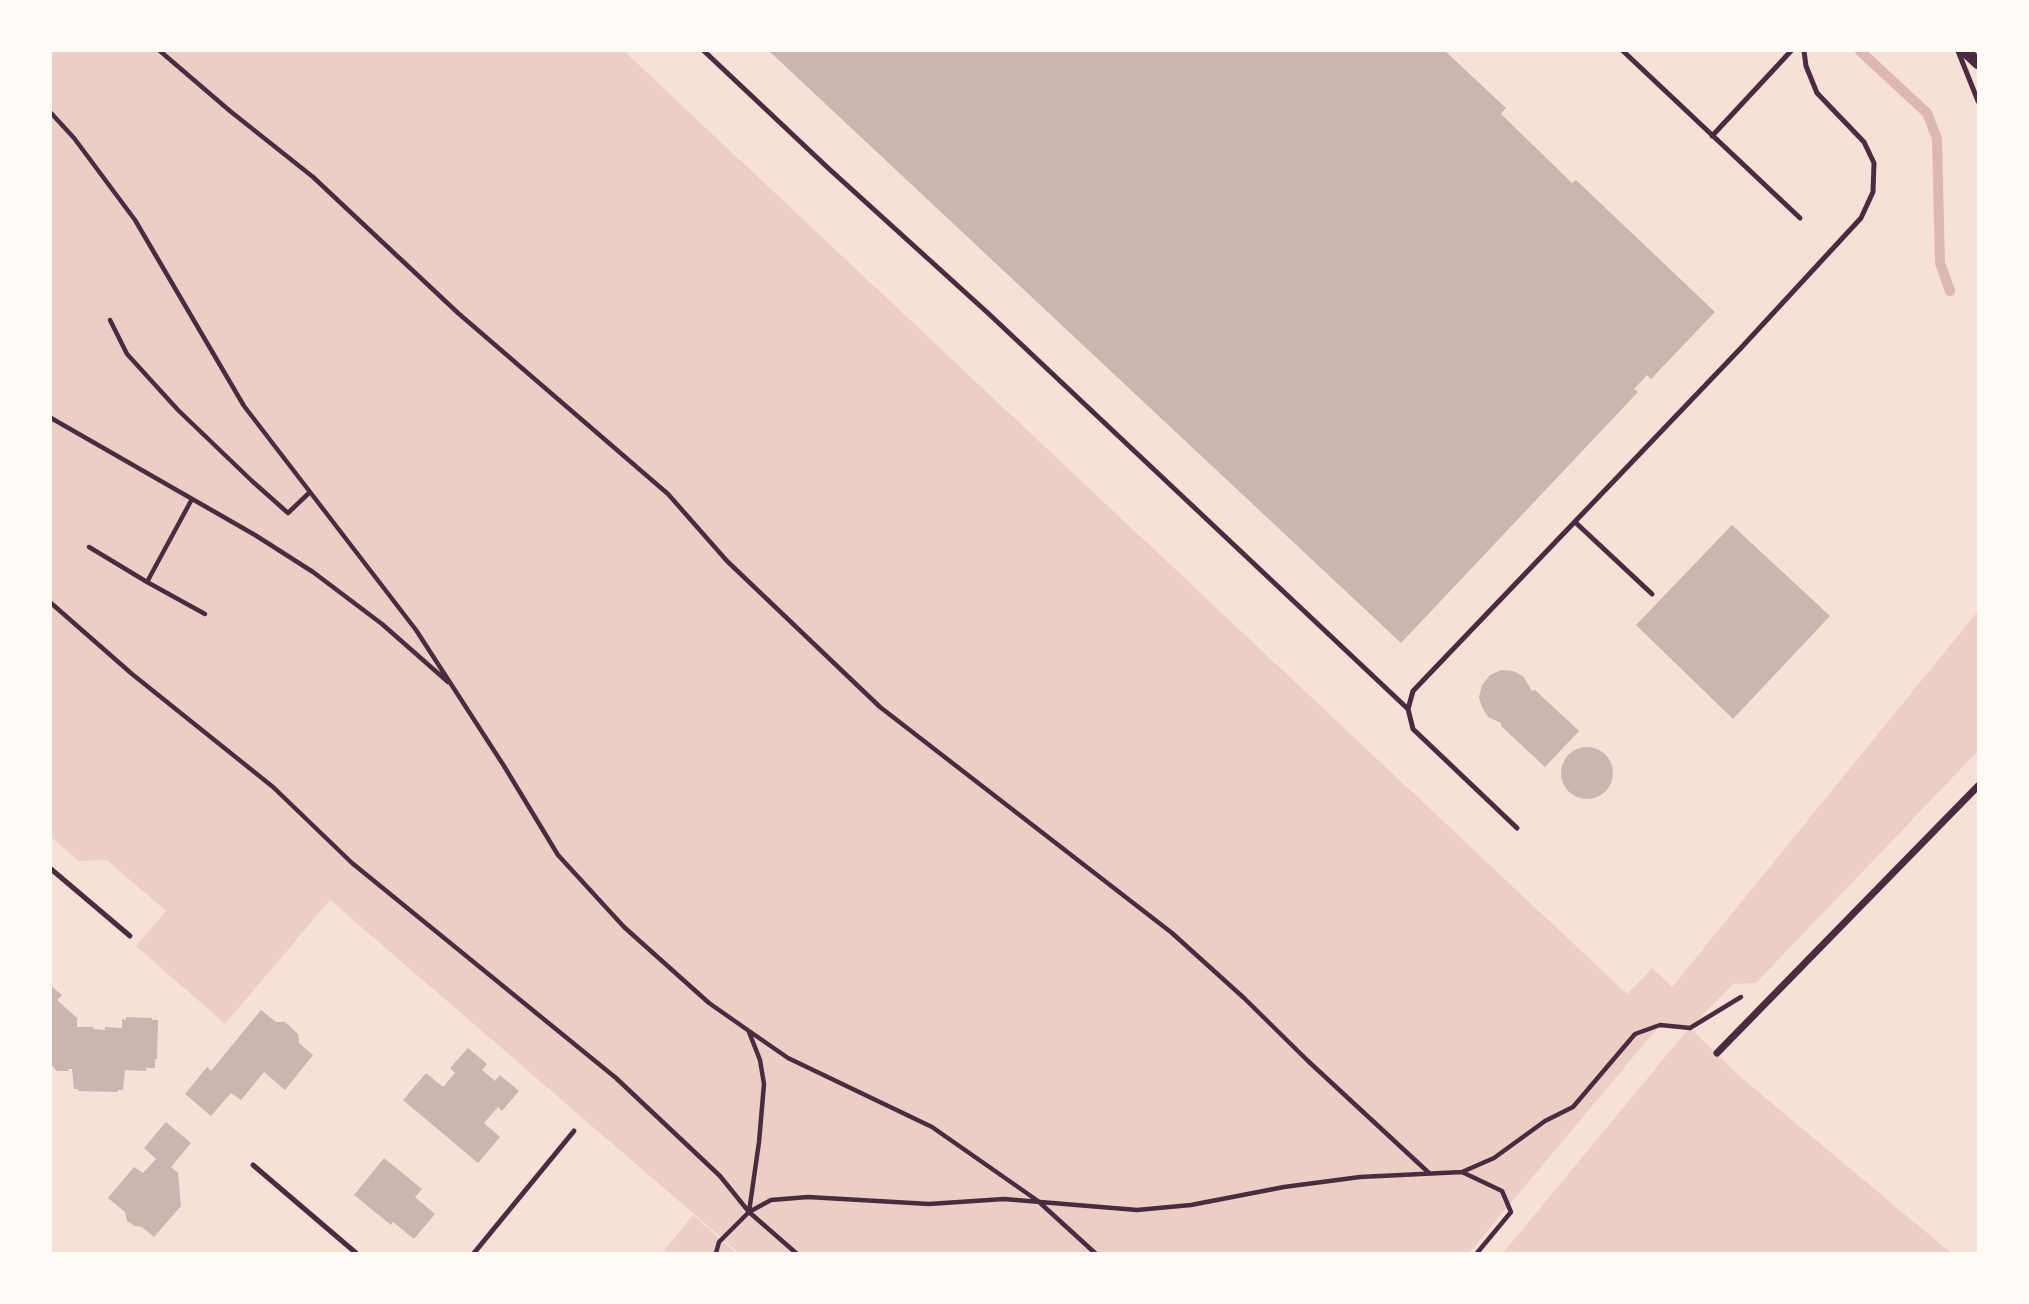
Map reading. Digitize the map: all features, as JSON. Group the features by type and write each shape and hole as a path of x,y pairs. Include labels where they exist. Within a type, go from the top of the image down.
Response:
{"street":[{"path":"1965,51 1978,63"},
{"path":"1717,1053 1978,786"}],"lane":[{"path":"704,51 1016,339 1408,709"},
{"path":"1623,51 1800,218"},
{"path":"1712,136 1791,51"},
{"path":"1517,828 1413,729 1408,709 1413,691 1740,349 1861,218 1873,192 1874,163 1864,142 1817,93 1806,66 1804,51"},
{"path":"1958,51 1978,101"},
{"path":"1575,522 1653,594"},
{"path":"51,869 130,936"},
{"path":"474,1253 574,1131"},
{"path":"253,1165 356,1253"}],"path":[{"path":"160,51 313,177 458,313 668,494 727,561 880,707 1172,933 1429,1173"},
{"path":"51,113 74,138 135,220 244,406 416,630 505,766 558,855 624,927 709,1003 788,1058 932,1127 1038,1201 1095,1253"},
{"path":"110,320 127,354 178,410 288,513 310,492"},
{"path":"51,418 255,535 313,572 382,624 452,685"},
{"path":"147,582 192,499"},
{"path":"89,547 205,614"},
{"path":"51,603 132,674 273,788 352,863 616,1079 720,1176 749,1212 796,1253"},
{"path":"716,1253 719,1242 749,1212 771,1200 808,1197 929,1204 1004,1199 1137,1210 1191,1206 1284,1187 1360,1177 1462,1172 1494,1158 1545,1121 1573,1107 1635,1034 1660,1025 1690,1028 1746,993"},
{"path":"749,1031 760,1060 764,1084 760,1142 749,1212"},
{"path":"1462,1172 1502,1191 1511,1212 1477,1253"}],"shaded area":[{"path":"51,51 624,51 1627,994 1652,968 1672,987 1978,611 1978,751 1756,983 1733,984 1690,1028 1737,1074 1951,1253 1503,1253 1689,1028 1660,1025 1469,1253 739,1253 330,900 225,1024 136,946 166,911 107,860 79,861 51,837"},
{"path":"693,1215 736,1253 662,1253"}],"building":[{"path":"769,51 1445,51 1506,108 1501,114 1572,183 1576,180 1715,312 1651,379 1647,375 1634,389 1638,392 1401,643"},
{"path":"1732,525 1830,616 1733,719 1636,625"},
{"path":"1501,670 1513,671 1523,676 1532,691 1535,690 1579,731 1545,767 1501,726 1501,723 1488,717 1482,707 1479,697 1482,685 1490,675"},
{"path":"1587,747 1606,754 1613,773 1606,792 1587,799 1568,792 1561,773 1568,754"},
{"path":"51,986 62,995 57,1000 77,1018 77,1027 105,1030 105,1027 122,1028 122,1019 126,1020 126,1017 158,1020 155,1068 146,1068 146,1071 125,1070 123,1090 118,1092 74,1089 72,1069 57,1071 51,1065"},
{"path":"261,1010 276,1022 285,1022 298,1034 299,1043 313,1055 285,1090 264,1072 241,1100 231,1093 211,1116 185,1094 207,1067 211,1071"},
{"path":"468,1048 487,1064 482,1070 495,1081 500,1075 519,1091 502,1111 498,1107 484,1123 500,1137 478,1163 403,1100 426,1073 443,1087 455,1073 450,1068"},
{"path":"166,1122 191,1143 171,1167 178,1173 181,1206 154,1237 142,1227 127,1221 125,1212 108,1198 134,1167 143,1173 156,1159 144,1148"},
{"path":"384,1158 422,1189 415,1197 435,1214 414,1239 393,1222 391,1225 354,1195"}],"waterway":[{"path":"1860,51 1927,113 1937,139 1940,263 1950,291"}]}
